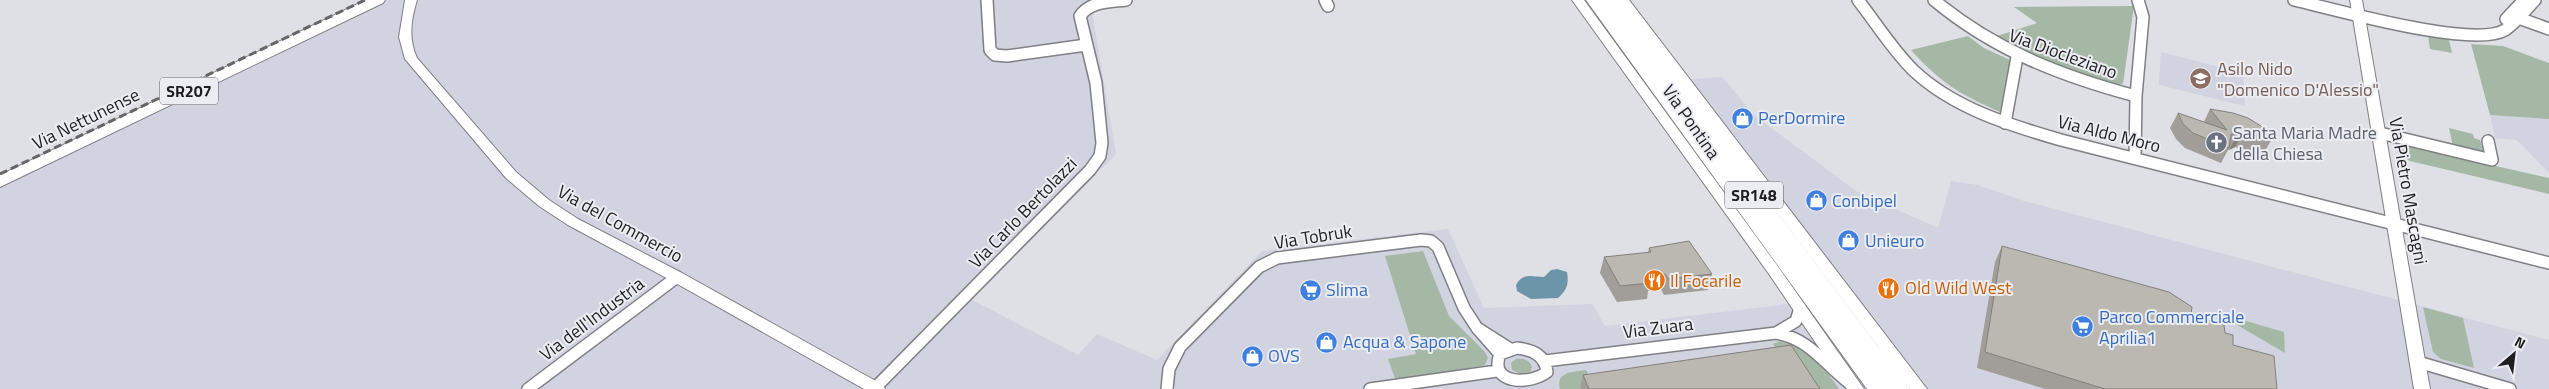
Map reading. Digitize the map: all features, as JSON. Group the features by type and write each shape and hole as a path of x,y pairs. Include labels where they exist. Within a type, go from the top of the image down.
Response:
{"highway":[{"name":"SR148","path":"1594,0 1879,389"},
{"name":"SR148","path":"1610,0 1899,389"},
{"path":"1753,218 1774,270"},
{"path":"1837,306 1875,339"}],"main road":[{"name":"Via Nettunense","path":"0,182 378,0"}],"street":[{"name":"Via del Commercio","path":"411,0 403,32 406,49 411,59 511,175 535,196 568,219 677,277 876,389"},
{"path":"988,0 990,50 995,55 1007,56 1086,45"},
{"name":"Via Carlo Bertolazzi","path":"876,389 1084,178 1098,160 1102,146 1096,83 1080,18 1083,10 1090,6 1126,0"},
{"name":"Via Pontina","path":"1578,0 1774,270 1855,387"},
{"name":"Via Pontina","path":"1623,0 1919,389"},
{"name":"Via Aldo Moro","path":"1858,0 1912,69 1947,96 2005,123 2048,136 2549,263"},
{"name":"Via Diocleziano","path":"1934,0 1978,35 2017,57 2072,78 2136,96"},
{"path":"2135,158 2136,96 2143,17 2138,0"},
{"path":"2294,0 2436,31 2472,36 2488,35 2502,31 2514,17 2524,0"},
{"name":"Via Pietro Mascagni","path":"2356,0 2422,389"},
{"path":"2514,17 2535,0"},
{"path":"2514,17 2549,29"},
{"path":"2005,123 2017,57"},
{"path":"2380,133 2492,160 2488,141"},
{"name":"Via Tobruk","path":"1167,389 1168,370 1180,347 1259,266 1277,258 1421,240 1431,241 1438,247 1464,308 1477,328 1505,352"},
{"name":"Via dell'Industria","path":"528,389 677,277"},
{"name":"Via Zuara","path":"1776,333 1796,321 1800,308"},
{"name":"Via Zuara","path":"1544,360 1776,333 1791,335 1809,344 1835,372 1855,387"},
{"name":"Via Pontina","path":"1875,339 1892,354"},
{"path":"1526,349 1540,355 1544,360 1547,372 1540,385 1515,384 1497,371 1496,365 1505,352 1526,349"},
{"path":"2418,362 2510,389"},
{"path":"1370,389 1497,371"}],"shaded area":[{"path":"372,0 1090,0 1116,154 972,300 1078,355 1097,334 1157,360 1262,251 1448,229 1484,308 1592,304 1605,326 1837,298 1680,80 1722,77 1755,116 1856,191 1938,228 1951,181 1978,185 2024,201 2549,340 2549,389 0,389 0,178"},
{"name":"Asilo Nido \"Domenico D'Alessio\"","path":"2161,52 2243,73 2245,106 2159,85"},
{"path":"2490,115 2549,119 2549,173 2517,140 2495,138"}],"green space":[{"path":"2134,6 2123,84 2109,84 2076,76 1994,37 2037,23 2014,7"},
{"path":"1968,36 1984,48 2010,60 2000,112 1951,87 1911,50"},
{"path":"2428,36 2449,40 2452,53 2430,49"},
{"path":"2471,44 2503,46 2549,63 2549,119 2490,115"},
{"path":"2449,128 2473,134 2474,138 2480,140 2483,151 2453,146"},
{"path":"2399,144 2549,178 2549,194 2410,161 2398,154 2396,147"},
{"path":"1423,251 1449,316 1485,352 1488,358 1485,365 1396,381 1388,359 1416,354 1385,256"},
{"path":"2423,307 2463,318 2474,368 2441,359 2433,352"},
{"path":"2215,312 2284,332 2285,353"},
{"path":"1780,341 1799,345 1807,350 1822,364 1839,389 1804,389 1773,344"},
{"path":"1516,359 1528,361 1532,367 1530,372 1521,374 1512,370 1511,363"},
{"path":"1586,370 1596,389 1560,389 1559,383 1563,376 1571,372"}],"water":[{"path":"1557,269 1567,272 1568,280 1567,286 1558,298 1531,299 1517,291 1516,285 1522,278 1528,276 1544,277 1551,270"}],"building":[{"path":"2210,109 2248,118 2261,126 2272,139 2243,132 2237,135 2231,134 2229,148 2193,133 2183,124 2178,113 2227,130"},
{"path":"1689,241 1712,274 1668,279 1665,274 1646,276 1650,283 1620,286 1604,257 1651,252 1649,248"},
{"name":"Parco Commerciale Aprilia1","path":"2002,246 2169,292 2192,307 2191,315 2224,325 2225,333 2233,335 2233,345 2274,356 2277,389 2105,389 1985,352"},
{"path":"1791,345 1820,389 1589,389 1583,375"}],"railway":[{"path":"0,174 365,0"}],"place":[{"name":"Asilo Nido \"Domenico D'Alessio\"","path":"2201,79"},
{"name":"PerDormire","path":"1742,118"},
{"name":"Santa Maria Madre della Chiesa","path":"2217,143"},
{"name":"Conbipel","path":"1816,201"},
{"name":"Unieuro","path":"1849,241"},
{"name":"Il Focarile","path":"1654,281"},
{"name":"Old Wild West","path":"1889,288"},
{"name":"Slima","path":"1310,290"},
{"name":"Parco Commerciale Aprilia1","path":"2083,327"},
{"name":"Acqua & Sapone","path":"1327,342"},
{"name":"OVS","path":"1252,356"}]}
